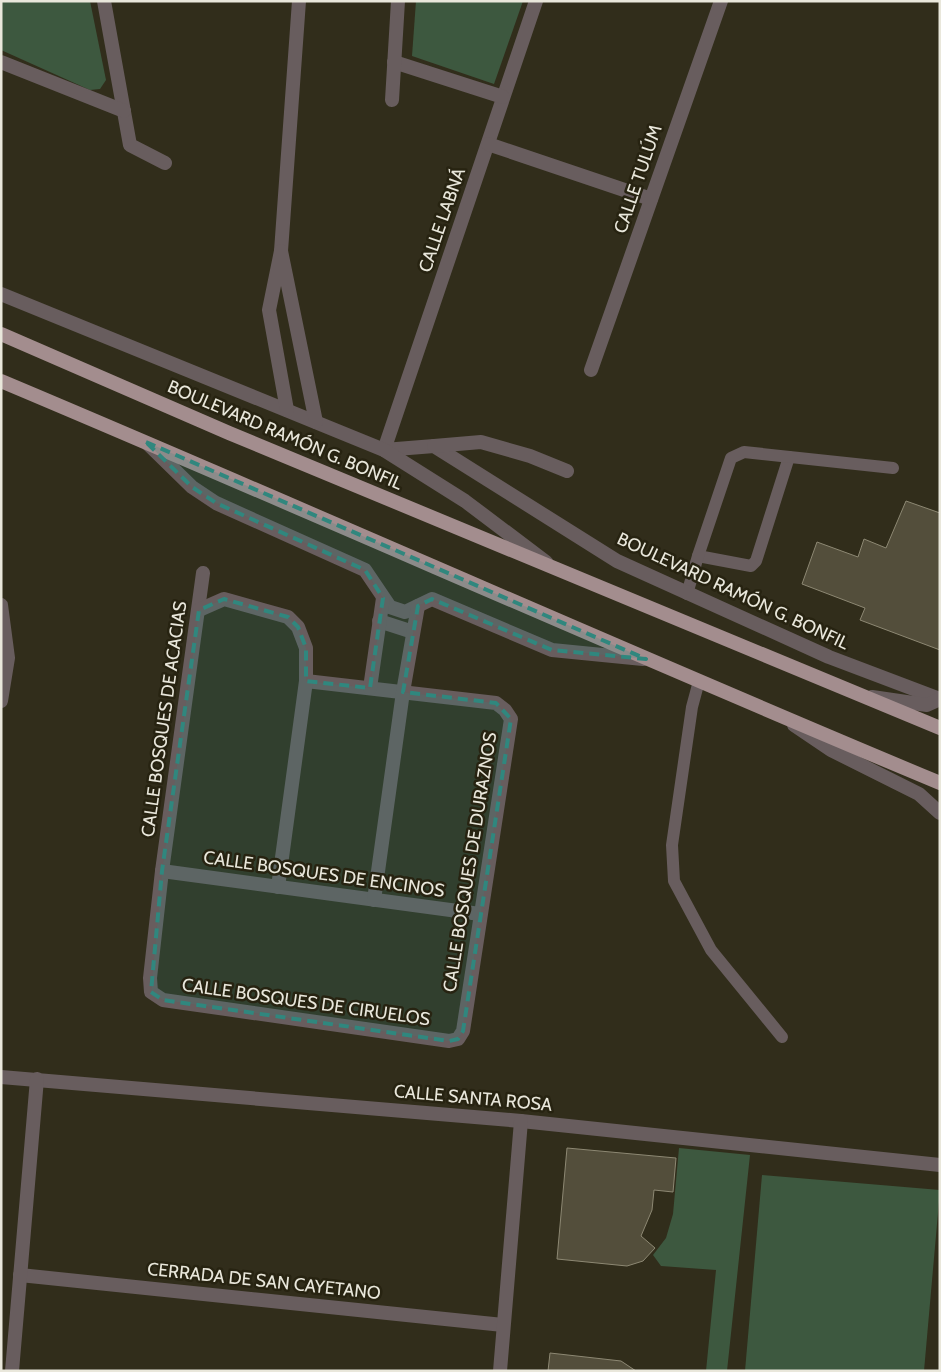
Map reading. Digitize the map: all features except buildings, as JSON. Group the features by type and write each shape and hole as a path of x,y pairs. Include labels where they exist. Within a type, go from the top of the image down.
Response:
{"main road":[{"name":"BOULEVARD RAMÓN G. BONFIL","path":"1,334 229,433 940,728"},
{"path":"1,380 783,718 940,783"}],"street":[{"path":"104,1 130,145 165,163"},
{"path":"287,410 269,310 281,252 299,1"},
{"path":"392,100 398,1"},
{"name":"CALLE LABNÁ","path":"384,450 536,1"},
{"name":"CALLE TULÚM","path":"591,370 721,1"},
{"path":"1,62 124,111"},
{"path":"394,62 503,97"},
{"path":"488,144 651,199"},
{"path":"281,252 316,422"},
{"name":"BOULEVARD RAMÓN G. BONFIL","path":"1,294 384,450 465,500 555,569"},
{"path":"146,442 192,488 216,503 365,570 382,598 390,607 405,612 432,599 552,650 646,659"},
{"path":"434,446 481,442 530,456 568,471"},
{"name":"BOULEVARD RAMÓN G. BONFIL","path":"384,450 434,446 618,561 687,594 830,657 940,699"},
{"name":"CALLE BOSQUES DE ACACIAS","path":"151,992 150,978 162,871 203,573"},
{"path":"306,681 370,688 382,598"},
{"path":"199,610 224,599 288,618 298,627 306,648 306,681 278,887"},
{"path":"374,900 418,606"},
{"path":"1,701 8,658 2,607"},
{"path":"379,621 413,632"},
{"name":"CALLE BOSQUES DE DURAZNOS","path":"370,688 496,703 505,710 511,719 463,1031 458,1038"},
{"path":"865,696 927,705 940,699"},
{"path":"783,718 831,750 919,794 940,812"},
{"name":"CALLE BOSQUES DE ENCINOS","path":"162,871 480,914"},
{"name":"CALLE BOSQUES DE CIRUELOS","path":"151,992 163,1000 449,1041 458,1038"},
{"name":"CALLE SANTA ROSA","path":"1,1077 521,1121 938,1163"},
{"path":"12,1371 37,1079"},
{"path":"500,1371 521,1121"},
{"name":"CERRADA DE SAN CAYETANO","path":"20,1275 503,1324"}],"lane":[{"path":"687,594 731,458 744,452 893,468"},
{"path":"698,556 751,566 756,561 789,457"},
{"path":"699,681 692,707 672,845 674,881 711,950 782,1037"}],"highlighted area":[{"path":"146,442 646,659 552,650 432,599 418,606 403,692 496,703 511,719 463,1031 458,1039 449,1041 163,1000 151,992 162,871 199,610 224,599 288,617 298,627 306,648 306,681 370,688 383,598 365,570 216,503 192,487"}],"green space":[{"path":"1,1 90,1 106,80 100,89 90,90 1,50"},
{"path":"416,1 523,1 494,84 412,56"},
{"path":"679,1148 750,1155 727,1371 706,1371 716,1270 661,1266 653,1255 666,1238 673,1214"},
{"path":"762,1175 940,1190 924,1371 745,1371"}]}
